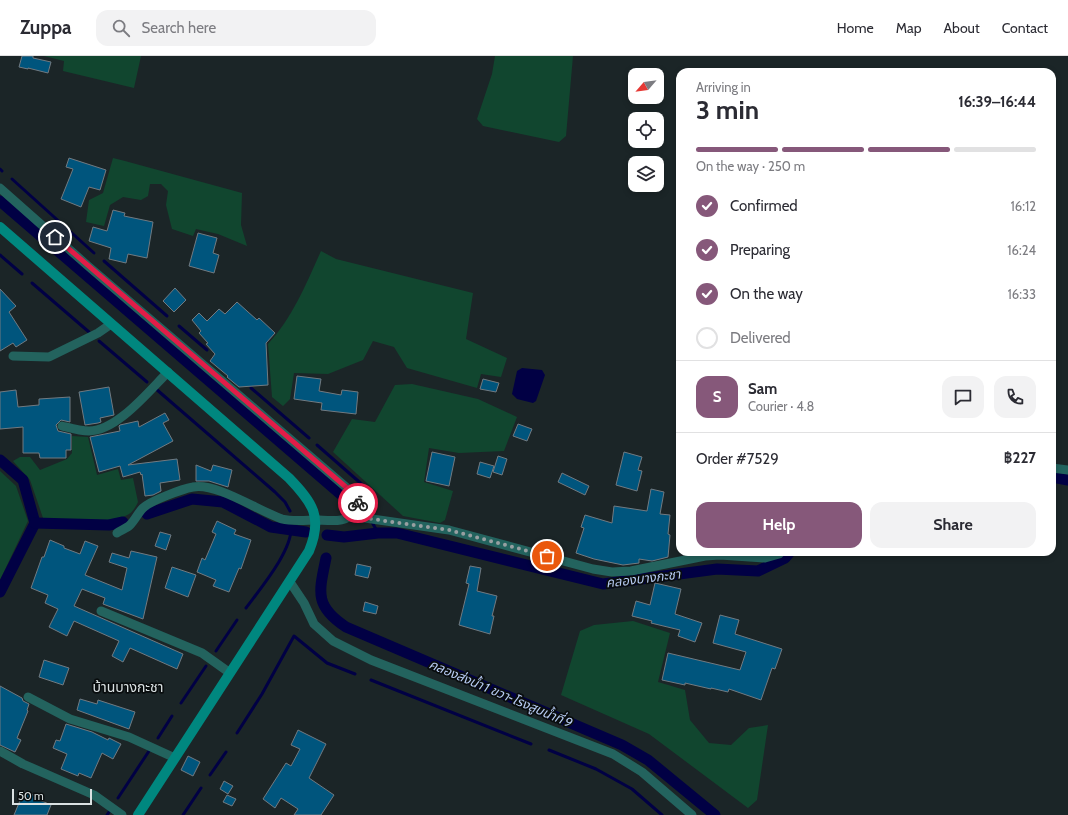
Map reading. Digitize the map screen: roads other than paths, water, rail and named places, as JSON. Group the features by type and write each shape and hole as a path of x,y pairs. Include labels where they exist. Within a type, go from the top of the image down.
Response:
{"main road":[{"path":"0,227 289,478 302,491 309,501 316,520 314,540 309,551 138,815"}],"street":[{"path":"0,188 88,266 354,494 358,501 358,509 351,516 343,520 284,520 225,493 209,488 195,486 150,503 142,508 130,526 116,532"},
{"path":"13,356 49,357 92,336 112,324"},
{"path":"62,426 88,431 98,430 111,425 123,416 168,372"},
{"path":"1056,468 1068,470"},
{"path":"351,516 449,530 593,569 612,572 631,571 705,556"},
{"path":"742,556 765,558 772,556"},
{"path":"290,582 304,603 314,624 333,640 371,660 614,754 642,772 692,815"},
{"path":"101,611 202,653 230,673"},
{"path":"28,697 70,719 129,737 175,758"},
{"path":"0,751 23,764 94,795 122,815"}],"waterway":[{"path":"12,179 94,253"},
{"name":"คลองส่งน้ำ 1 ขวา-โรงสูบน้ำที่ 9","path":"0,201 351,503"},
{"path":"0,255 22,274"},
{"path":"104,261 167,316"},
{"path":"32,283 89,332"},
{"path":"179,326 207,350"},
{"path":"99,341 147,382"},
{"path":"251,388 309,438"},
{"path":"156,389 275,492 285,502 290,511"},
{"path":"317,445 373,494"},
{"name":"คลองบางกะชา","path":"0,460 23,480 35,523 0,592"},
{"name":"คลองบางกะชา","path":"1056,478 1068,480"},
{"name":"คลองบางกะชา","path":"147,514 192,499 223,502 271,527 306,532"},
{"name":"คลองบางกะชา","path":"35,523 109,525 123,522"},
{"path":"372,522 378,533"},
{"path":"246,608 282,557 291,535 291,525"},
{"name":"คลองบางกะชา","path":"327,535 344,537 378,533 397,533 603,584 717,569 758,571 787,556"},
{"name":"คลองส่งน้ำ 1 ขวา-โรงสูบน้ำที่ 9","path":"326,558 321,597 328,612 346,627 622,745 648,760 715,815"},
{"path":"216,651 237,620"},
{"path":"237,733 262,694 294,636 327,663 355,674"},
{"path":"181,703 206,666"},
{"path":"371,680 531,744"},
{"path":"158,738 172,716"},
{"path":"549,750 596,769 632,789 662,815"},
{"path":"118,798 149,751"},
{"path":"210,775 226,752"},
{"path":"183,815 201,788"}],"district":[{"name":"บ้านบางกะชา","path":"128,687"}]}
